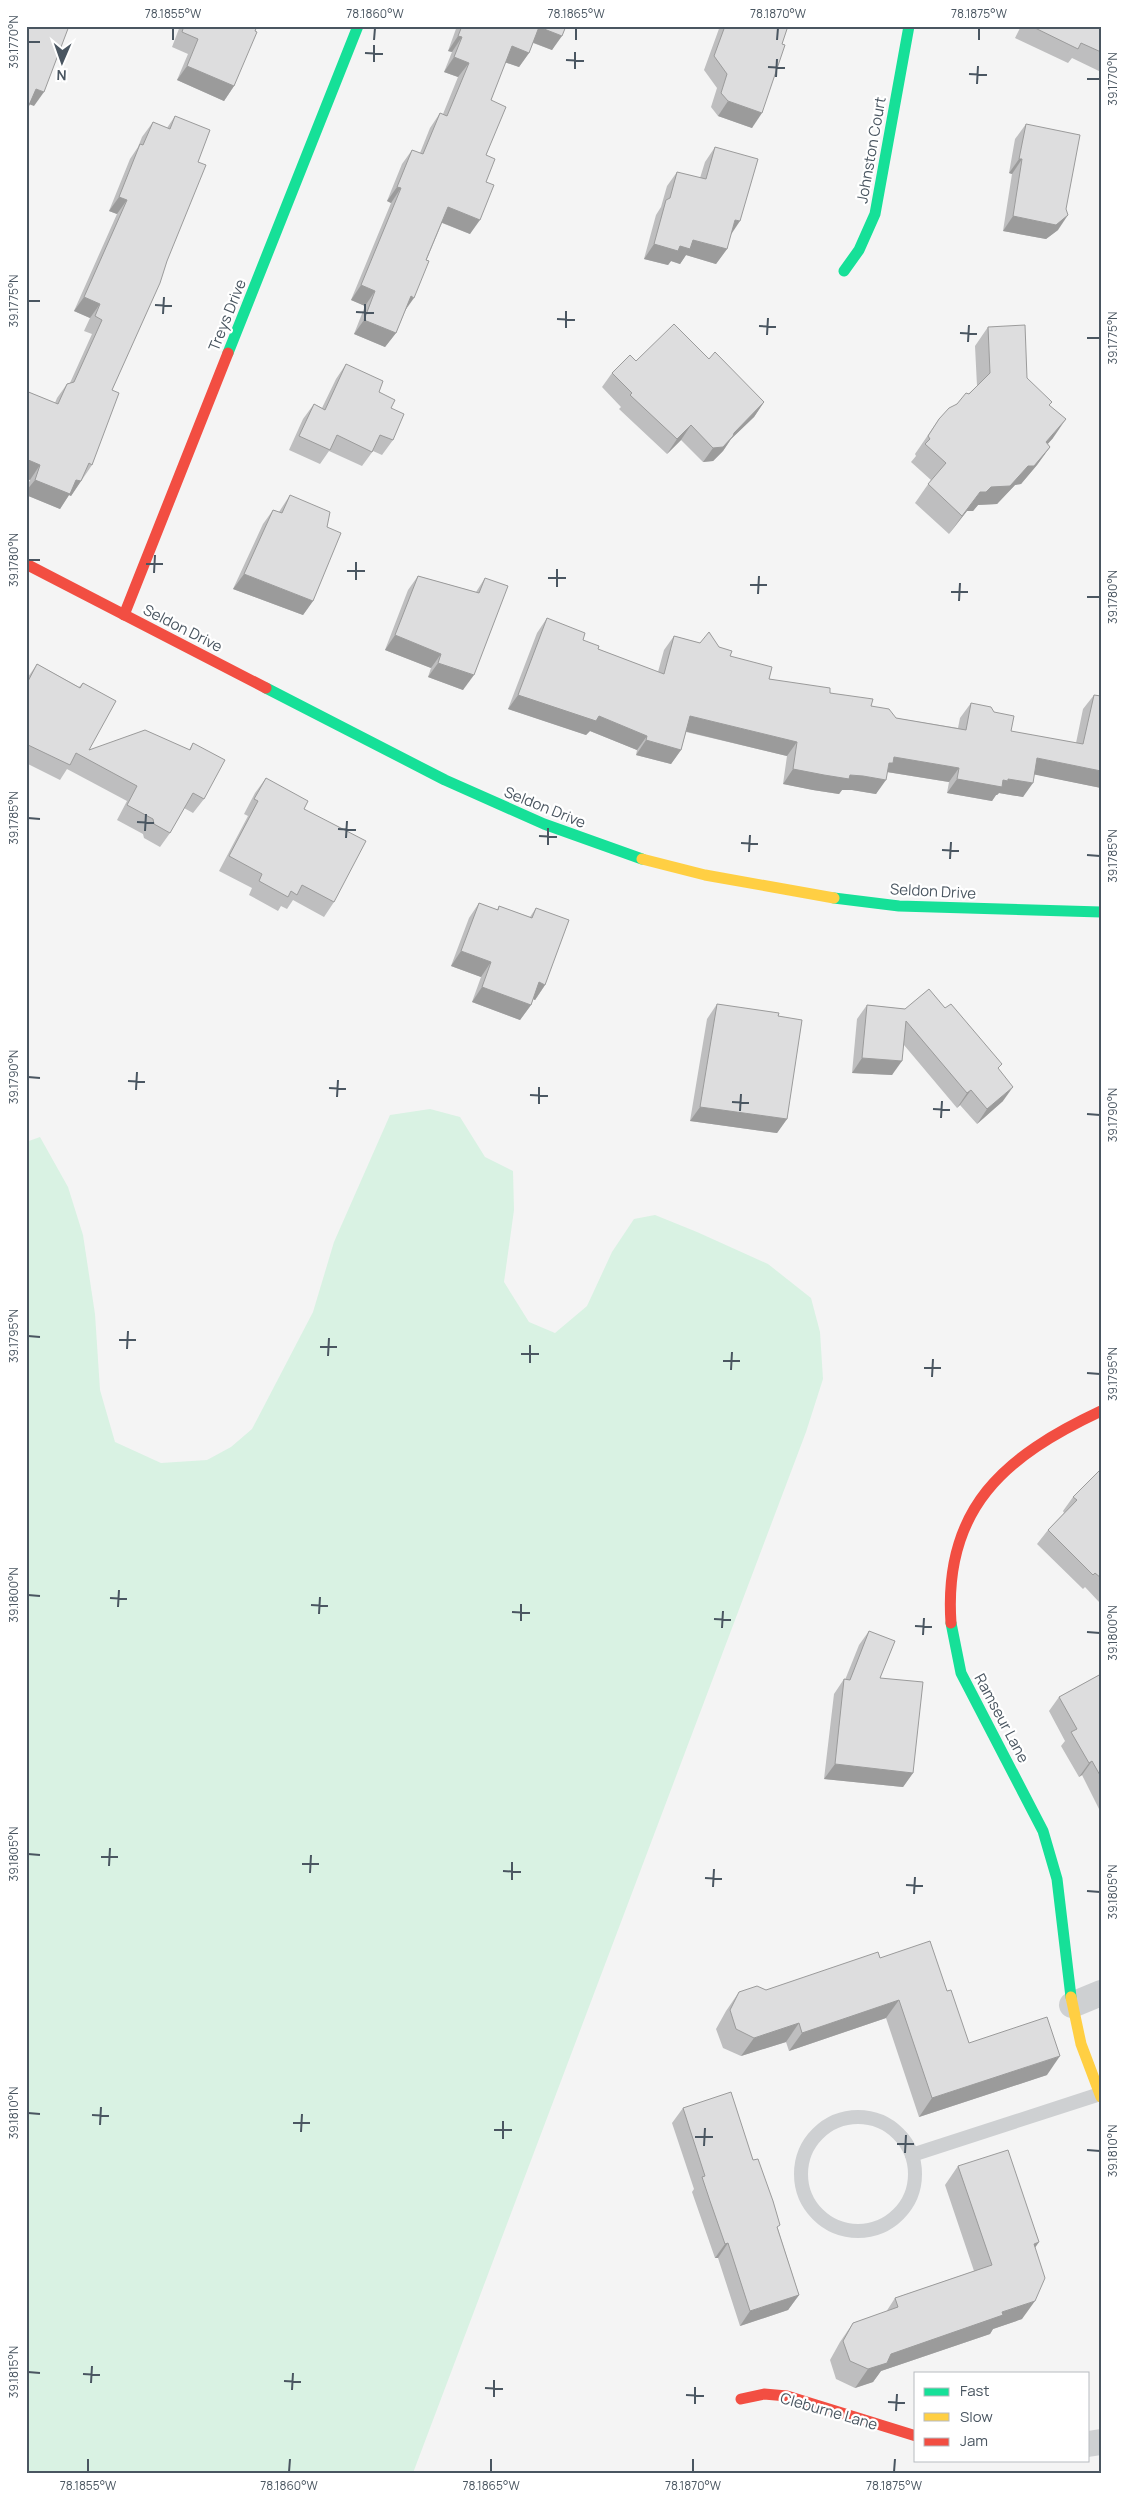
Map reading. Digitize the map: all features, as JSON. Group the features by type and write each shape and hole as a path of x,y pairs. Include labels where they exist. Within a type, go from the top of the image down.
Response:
{"street":[{"name":"Treys Drive","path":"124,615 358,26"},
{"name":"Johnston Court","path":"844,271 859,250 875,214 909,26"},
{"name":"Seldon Drive","path":"26,564 445,780 544,824 624,854 705,875 770,888 899,906 1101,912"},
{"name":"Ramseur Lane","path":"1100,2096 1081,2044 1072,2005 1058,1879 1044,1831 961,1673 952,1646 949,1612 955,1552 969,1515 988,1488 1024,1456 1055,1434 1101,1411"},
{"path":"1072,2005 1101,1993"},
{"name":"Cleburne Lane","path":"742,2399 764,2394 787,2396 914,2435"}],"lane":[{"path":"912,2155 1100,2096"},
{"path":"863,2116 887,2123 903,2137 912,2155 914,2176 907,2203 895,2219 878,2229 858,2232 843,2230 825,2221 810,2205 802,2185 802,2162 810,2142 822,2129 841,2119 863,2116"}],"green space":[{"path":"430,1109 460,1117 485,1157 513,1171 514,1210 504,1282 529,1322 555,1333 587,1306 612,1252 634,1219 655,1215 768,1264 811,1298 820,1332 823,1379 806,1432 413,2473 26,2473 26,1142 40,1137 68,1187 83,1235 95,1314 100,1390 115,1442 161,1463 207,1460 231,1447 252,1429 313,1312 334,1242 390,1115"}],"building":[{"path":"26,26 69,26 44,92 36,89 26,112"},
{"path":"184,26 257,26 255,31 257,32 234,86 187,66 198,39 182,32"},
{"path":"462,26 566,26 562,36 539,27 529,53 512,46 491,100 506,107 486,155 495,159 486,182 494,185 480,220 448,207 426,260 429,261 414,298 411,296 396,333 364,320 375,291 361,285 401,188 397,187 412,150 423,154 440,113 447,116 469,63 454,57 462,37 458,36"},
{"path":"725,26 788,26 782,44 785,45 762,113 728,101 721,93 727,74 714,56"},
{"path":"1031,26 1101,26 1101,52 1081,43 1078,49"},
{"path":"175,116 210,130 198,162 206,165 160,283 112,390 119,393 92,465 89,463 81,481 76,480 70,494 35,480 40,465 26,459 26,391 58,404 67,384 74,382 102,320 95,316 100,304 84,297 127,200 119,197 140,144 143,145 153,122 170,129"},
{"path":"1026,124 1080,135 1066,209 1068,215 1056,225 1013,216 1022,159 1019,159"},
{"path":"715,147 758,159 740,221 735,220 727,249 693,240 690,249 680,246 678,251 654,244 666,200 670,198 677,172 706,179"},
{"path":"674,324 709,359 715,352 764,402 723,447 713,448 691,425 677,439 630,395 632,393 612,373 630,355 636,361"},
{"path":"1025,325 1027,378 1052,402 1049,405 1066,419 1046,442 1050,447 1034,466 1028,466 1010,486 991,487 986,492 980,492 962,516 928,484 946,463 925,444 930,439 928,436 939,419 949,408 957,404 966,393 969,394 990,373 988,327"},
{"path":"346,364 383,381 379,392 395,400 391,408 404,414 393,440 380,435 372,452 337,435 330,450 299,436 314,404 325,410"},
{"path":"290,495 330,512 327,527 341,533 313,601 244,574 273,510 282,513"},
{"path":"418,576 479,593 485,578 508,586 474,675 438,663 441,654 395,635"},
{"path":"547,618 585,633 583,640 599,646 598,649 664,674 674,636 700,643 709,632 719,647 732,651 730,656 772,667 769,679 830,688 830,693 873,699 871,706 889,709 896,718 966,730 971,703 991,707 994,712 1014,716 1011,731 1083,744 1094,695 1101,696 1101,771 1037,758 1033,783 1008,779 1008,781 1003,780 1002,787 957,779 959,768 894,757 893,763 889,763 886,780 850,775 849,779 793,769 797,742 690,716 681,750 646,740 647,736 599,716 596,721 518,695"},
{"path":"37,664 80,688 83,683 116,701 89,750 145,730 190,750 193,743 225,760 204,799 193,793 170,833 154,824 153,819 127,805 137,786 76,753 70,765 26,744 26,685"},
{"path":"266,778 308,801 304,809 366,841 334,902 302,885 297,895 291,891 288,897 259,881 262,874 229,856 258,801 254,799"},
{"path":"479,903 498,910 499,906 532,918 536,908 569,920 545,985 539,982 531,1005 482,987 491,962 461,951"},
{"path":"929,989 945,1008 951,1004 1002,1064 998,1068 1013,1087 987,1109 971,1090 967,1093 906,1021 902,1061 862,1058 867,1005 905,1009"},
{"path":"717,1004 779,1013 778,1016 802,1020 787,1119 700,1107"},
{"path":"1101,1469 1101,1578 1095,1573 1093,1575 1048,1530 1077,1500 1073,1497"},
{"path":"869,1631 895,1641 880,1678 923,1682 913,1773 835,1764 844,1679 850,1680"},
{"path":"1101,1674 1101,1777 1092,1761 1089,1763 1071,1732 1077,1729 1059,1697"},
{"path":"930,1941 947,1991 951,1990 969,2043 1047,2017 1060,2056 932,2098 899,2000 802,2033 799,2023 754,2038 736,2029 730,2010 739,1992 757,1986 766,1990 878,1952 880,1958"},
{"path":"731,2092 753,2160 758,2159 773,2201 780,2225 777,2227 799,2295 750,2311 728,2243 725,2244 702,2177 705,2176 683,2108"},
{"path":"1008,2150 1039,2242 1034,2244 1045,2278 1035,2301 1002,2312 1003,2315 891,2354 887,2363 868,2369 850,2361 843,2341 853,2323 898,2307 895,2298 992,2265 958,2166"}],"traffic: fast":[{"path":"228,353 358,26"},
{"path":"844,271 859,250 875,214 909,26"},
{"path":"266,688 445,780 544,824 642,859"},
{"path":"834,898 899,906 1101,912"},
{"path":"951,1623 961,1673 1043,1831 1057,1879 1071,1997"}],"traffic: slow":[{"path":"642,859 705,875 834,898"},
{"path":"1071,1997 1081,2044 1101,2097"}],"traffic: jam":[{"path":"124,615 228,353"},
{"path":"26,564 266,688"},
{"path":"951,1623 951,1583 958,1548 970,1517 987,1491 1009,1468 1036,1447 1067,1428 1101,1411"},
{"path":"741,2399 764,2394 787,2396 914,2435"}]}
